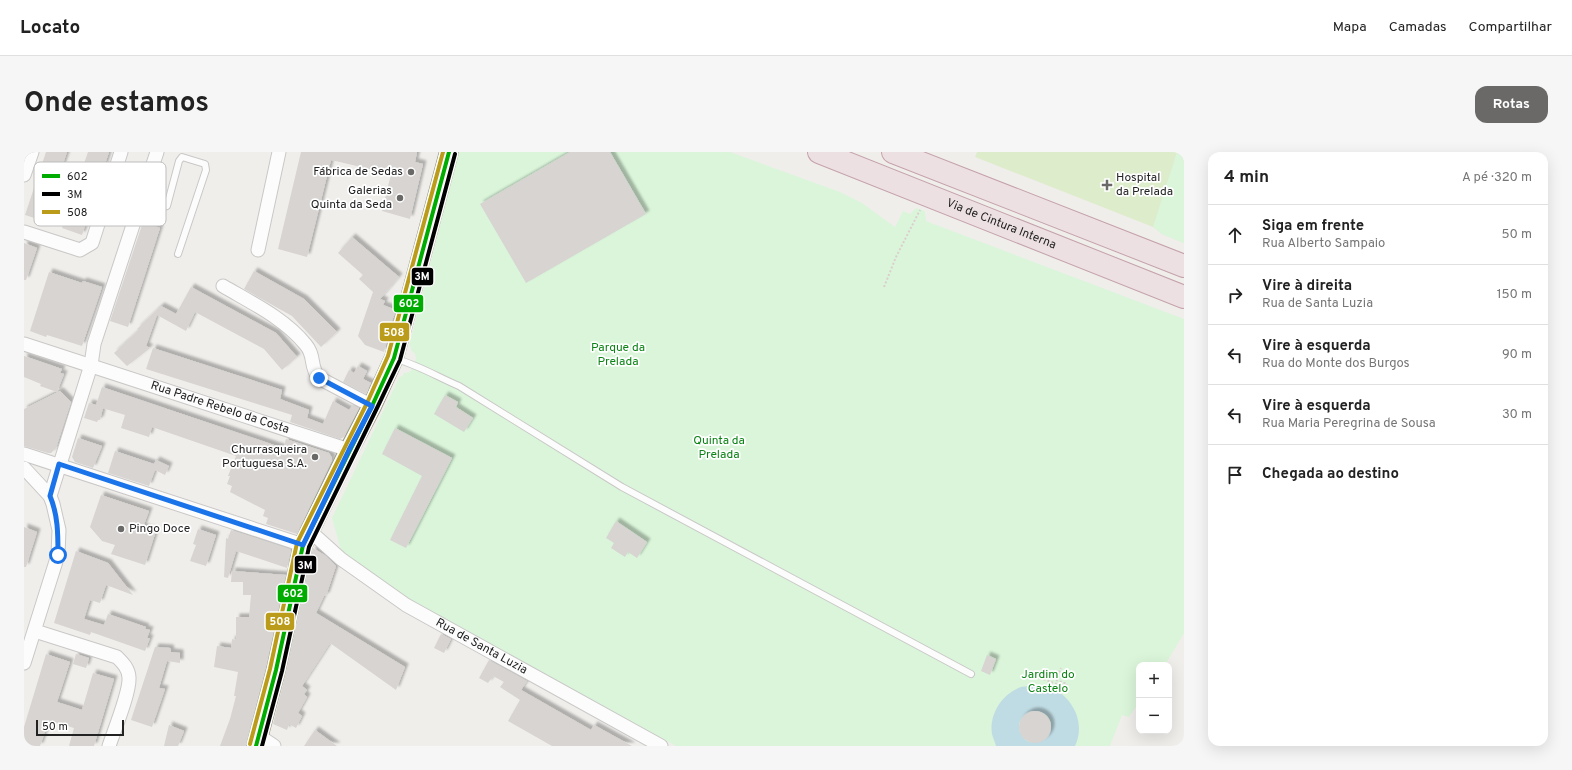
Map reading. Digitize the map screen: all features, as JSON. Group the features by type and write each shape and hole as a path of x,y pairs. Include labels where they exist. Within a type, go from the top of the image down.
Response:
{"highway":[{"name":"Via de Cintura Interna","path":"819,152 1184,297"},
{"path":"893,152 1184,266"}],"main road":[{"path":"258,741 307,539 394,358 449,152"}],"street":[{"path":"24,175 32,152"},
{"path":"118,162 121,152"},
{"path":"154,162 157,152"},
{"path":"258,250 279,152"},
{"path":"24,232 80,250 92,243 97,226"},
{"path":"50,496 91,365 94,344 132,226"},
{"path":"223,286 273,315 306,344 312,354 313,371 319,378 372,406"},
{"name":"Rua Padre Rebelo da Costa","path":"24,344 349,450"},
{"name":"Rua de Santa Luzia","path":"24,454 307,539 341,559 406,605 659,746"},
{"path":"24,468 50,496 59,530 58,555 24,663"},
{"path":"35,631 117,657 126,667 130,679 128,691 109,746"},
{"path":"258,741 274,746"}],"lane":[{"path":"166,206 179,161 182,157 205,164 206,170 178,254"},
{"path":"394,358 413,364 435,376 459,386 622,487 971,674"}],"path":[{"path":"884,287 896,257 920,209"},
{"path":"1056,680 1061,668"},
{"path":"1044,675 1056,680 1067,684 1065,687 1043,679 1044,675"}],"green space":[{"name":"Quinta da Prelada","path":"459,152 730,152 840,192 862,203 895,227 903,211 910,214 916,208 925,211 926,221 1184,319 1184,633 1167,662 1136,662 1136,706 1129,717 1122,715 1110,746 676,746 410,603 343,557 332,518 400,376 402,377 404,373 410,372 416,359 415,354 409,346"},
{"name":"Hospital da Prelada","path":"977,152 1184,152 1184,243 1162,234 1153,227 975,157"},
{"path":"1177,152 1184,152 1184,243 1162,234 1153,227"}],"water":[{"path":"1036,685 1052,688 1059,692 1066,698 1076,712 1079,729 1075,746 996,746 992,734 992,727 995,712 998,706 1008,694 1014,690 1021,687","holes":["1034,711 1042,713 1048,717 1050,722 1048,734 1044,739 1038,742 1027,741 1019,730 1021,720 1030,712"]}],"building":[{"path":"46,152 67,152 64,162 43,162"},
{"path":"88,152 109,152 106,162 85,162"},
{"path":"301,152 417,152 415,162 423,164 410,219 382,211 391,174 331,160 307,257 278,249"},
{"path":"570,152 610,152 646,214 526,283 480,204"},
{"path":"34,188 34,218 25,215"},
{"path":"63,226 85,226 82,235 62,228"},
{"path":"142,226 154,226 160,228 128,327 110,321"},
{"path":"352,237 399,277 380,299 385,301 383,305 396,310 386,337 388,337 384,352 365,345 358,336 373,292 359,279 363,275 338,253"},
{"path":"24,243 37,248 26,280 24,280"},
{"path":"254,271 304,299 337,332 321,347 292,316 244,289"},
{"path":"49,272 82,283 83,281 102,287 82,346 47,335 46,337 30,331"},
{"path":"191,287 276,333 297,357 282,370 264,349 195,312 186,331 157,315 146,346 150,348 127,366 114,353 139,330 137,329 161,306 176,314"},
{"path":"153,348 282,390 280,399 309,410 307,418 323,424 333,401 349,410 353,405 359,408 344,437 340,439 290,422 292,415 146,369"},
{"path":"24,356 62,369 60,373 64,374 57,392 40,386 41,384 24,377"},
{"path":"358,366 367,371 363,379 371,383 366,394 343,382 349,370 354,373"},
{"path":"102,387 283,448 286,439 329,453 332,458 331,462 297,534 266,524 268,518 263,516 265,510 230,492 232,486 227,484 230,476 228,476 236,456 152,427 149,437 121,428 125,415 103,408 100,420 97,422 84,418 89,403 96,405"},
{"path":"60,391 71,402 56,448 51,453 48,453 24,446 24,409"},
{"path":"445,395 458,402 456,407 473,418 464,432 434,414"},
{"path":"395,428 452,458 406,548 390,540 422,476 382,454"},
{"path":"78,438 102,446 93,468 75,462 72,457"},
{"path":"115,451 154,464 156,460 169,466 165,475 155,470 149,486 108,473"},
{"name":"Pingo Doce","path":"101,495 149,511 143,527 156,531 145,565 111,554 115,545 102,541 90,527"},
{"path":"616,521 647,542 637,558 628,552 625,557 611,548 614,543 606,538"},
{"path":"24,527 37,532 26,567 24,567"},
{"path":"198,529 216,535 206,566 190,561 196,545 193,544"},
{"path":"231,530 290,549 291,551 287,568 236,551 228,578 224,577 226,538 228,539"},
{"path":"313,548 326,556 336,566 326,596 324,596 316,613 405,667 396,690 330,643 302,686 307,690 304,694 307,697 298,713 302,716 296,728 289,724 287,730 273,724"},
{"path":"76,551 108,563 133,595 106,585 100,603 90,600 84,619 104,625 108,614 146,627 145,629 150,630 147,638 150,638 145,651 91,632 90,635 54,623"},
{"path":"232,571 286,575 266,668 246,746 220,746 230,719 236,696 234,696 238,672 214,667 217,646 231,648 232,639 236,640 236,617 249,617 251,595 243,595 243,582 231,582"},
{"path":"441,634 451,639 444,653 434,648"},
{"path":"155,647 170,648 171,652 180,653 180,663 167,661 159,688 165,689 152,727 131,720"},
{"path":"46,654 70,662 57,702 82,710 93,673 114,679 94,746 69,746 74,728 51,721 48,730 46,729 40,746 24,746 24,727"},
{"path":"76,654 89,658 86,668 73,664"},
{"path":"987,655 996,659 990,675 981,671"},
{"path":"489,660 527,681 521,690 591,730 594,725 632,746 552,746 508,721 520,700 500,687 504,682 493,676 488,683 479,678"},
{"path":"1032,711 1038,711 1048,718 1051,727 1050,733 1044,740 1038,743 1032,743 1022,736 1019,730 1019,724 1026,714"},
{"path":"169,725 184,731 178,746 164,746"},
{"path":"315,730 337,746 304,746"}],"transit line":[{"name":"508","path":"250,744 270,669 297,543 367,403 388,356 443,152"},
{"name":"602","path":"256,746 276,670 303,545 372,406 394,358 449,152"},
{"name":"3M","path":"262,746 282,671 309,547 400,360 455,154"}],"place":[{"name":"Fábrica de Sedas","path":"411,172"},
{"name":"Hospital da Prelada","path":"1107,185"},
{"name":"Galerias Quinta da Seda","path":"400,198"},
{"name":"Churrasqueira Portuguesa S.A.","path":"315,457"},
{"name":"Pingo Doce","path":"121,529"}],"route":[{"path":"58,555 59,530 50,496 59,464 290,542 303,545 311,532 349,450 372,406 319,378"}],"park label":[{"name":"Parque da Prelada","path":"618,355"},
{"name":"Jardim do Castelo","path":"1048,682"}]}
